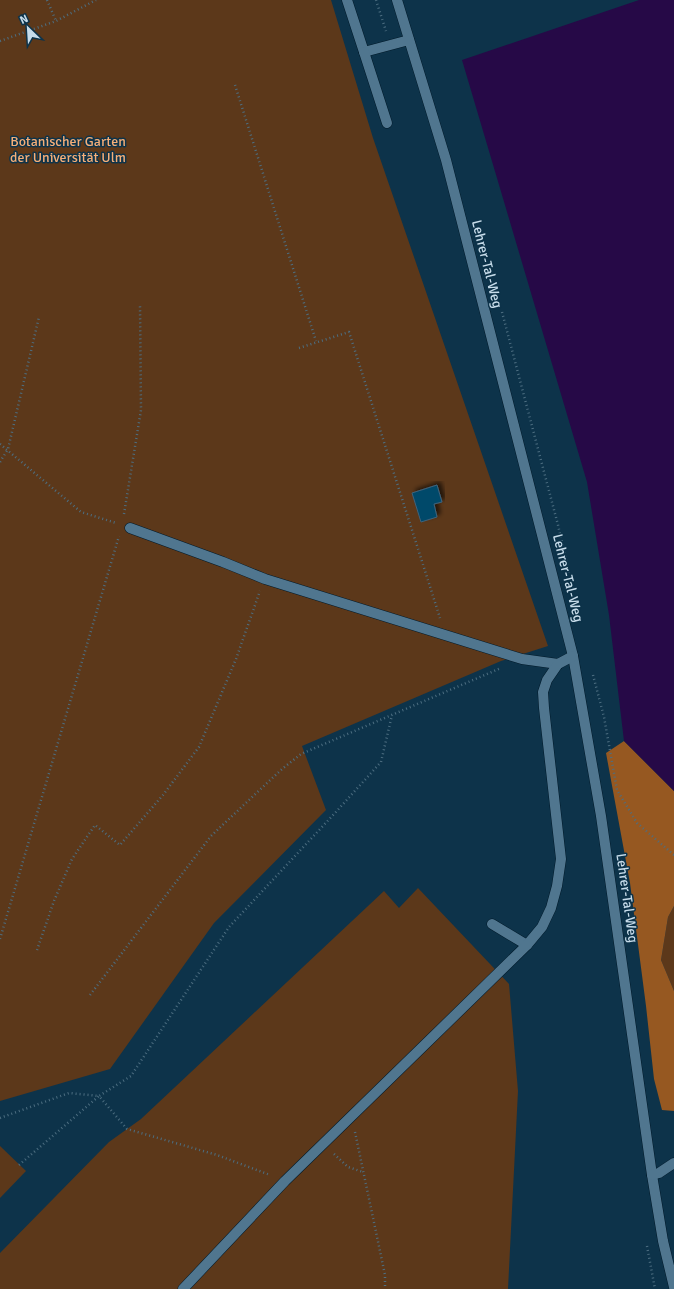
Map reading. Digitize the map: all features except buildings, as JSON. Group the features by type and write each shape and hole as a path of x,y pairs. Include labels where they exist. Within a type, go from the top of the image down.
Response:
{"street":[{"path":"347,0 386,123"},
{"name":"Lehrer-Tal-Weg","path":"397,0 446,160 573,656 601,816 652,1175 663,1241 674,1287"},
{"path":"364,52 409,40"},
{"path":"126,527 223,562 265,579 522,659 558,664"},
{"path":"183,1289 285,1181 527,944 542,927 551,908 557,886 561,859 544,708 544,692 547,680 558,664 573,656"},
{"path":"492,924 527,944"},
{"path":"652,1175 674,1163"}],"path":[{"path":"47,0 56,21"},
{"path":"0,41 56,21 96,0"},
{"path":"376,0 390,45"},
{"path":"235,85 316,342"},
{"path":"0,939 126,527 141,410 140,304"},
{"path":"0,462 8,449 39,317"},
{"path":"298,348 349,332 445,635"},
{"path":"0,444 8,449 81,512 126,527"},
{"path":"37,950 54,901 69,866 95,825 120,845 163,796 199,747 236,658 265,579"},
{"path":"90,995 211,836 282,769 301,754 522,659"},
{"path":"591,668 604,717 617,790 637,823 674,855"},
{"path":"19,1165 99,1096 131,1076 229,927 335,813 380,762 392,715"},
{"path":"0,1118 69,1093 99,1096 127,1129 217,1155 285,1181"},
{"path":"352,1116 385,1275 385,1289"},
{"path":"323,1144 348,1167 364,1172"}],"green space":[{"name":"Botanischer Garten der Universität Ulm","path":"0,0 331,0 373,138 548,646 501,661 302,746 326,810 214,923 110,1069 0,1101"},
{"path":"418,888 509,984 518,1091 508,1289 0,1289 0,1253 109,1142 141,1119 384,891 399,908"},
{"path":"674,906 674,991 661,960 668,917"},
{"path":"0,1146 26,1171 0,1198"}],"shaded area":[{"path":"639,0 674,0 674,791 624,741 609,615 587,482 462,60"},
{"path":"624,741 674,791 674,906 668,917 661,960 674,991 674,1111 662,1110 654,1079 630,883 606,753"}]}
